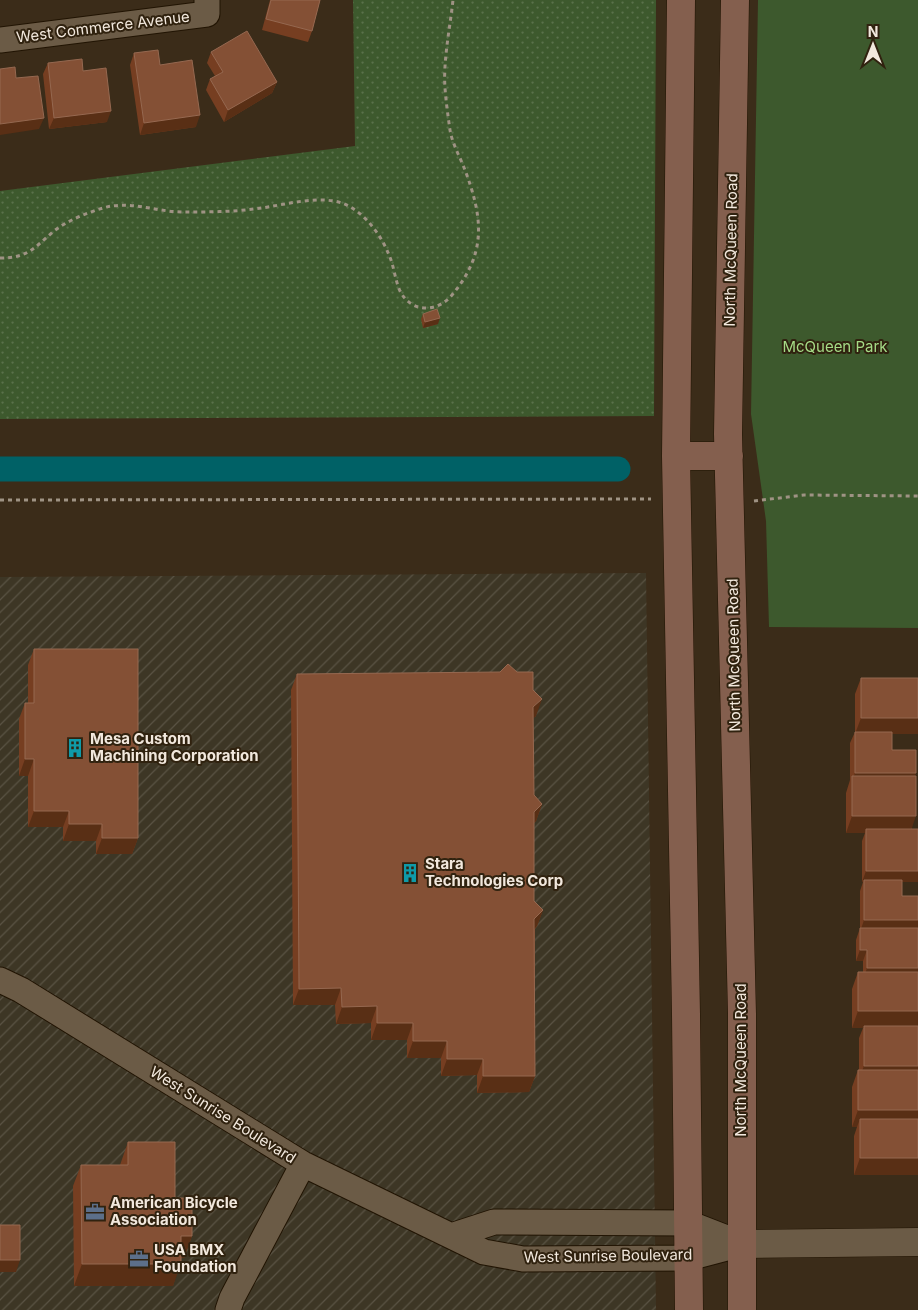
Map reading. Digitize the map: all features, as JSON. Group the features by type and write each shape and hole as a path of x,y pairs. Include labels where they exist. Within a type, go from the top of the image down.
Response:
{"main road":[{"path":"681,0 676,499 689,1310"},
{"name":"North McQueen Road","path":"736,0 729,456 742,1014 742,1310"},
{"path":"676,456 729,456"}],"street":[{"name":"West Commerce Avenue","path":"0,40 207,7"},
{"name":"West Sunrise Boulevard","path":"0,980 21,990 303,1164 401,1212 454,1235 484,1252 523,1259 689,1258 742,1244"},
{"path":"228,1310 232,1298 303,1164"},
{"name":"West Sunrise Boulevard","path":"454,1235 494,1222 688,1223 742,1244"},
{"path":"742,1244 918,1242"}],"path":[{"path":"0,258 16,258 36,248 55,230 85,214 106,207 127,205 179,212 228,211 313,200 336,201 356,211 369,222 381,238 389,254 400,291 408,302 428,309 438,307 452,296 466,272 479,246 480,230 480,222 471,185 451,133 445,87 453,0"},
{"path":"731,503 804,495 918,496"},
{"path":"0,500 676,499"}],"shaded area":[{"path":"646,573 656,1310 0,1310 0,577"}],"green space":[{"path":"353,0 656,0 654,416 0,419 0,191 355,146"},
{"name":"McQueen Park","path":"758,0 918,0 918,628 769,627 766,521 751,414"}],"building":[{"path":"271,0 320,0 312,31 266,19"},
{"path":"247,31 277,82 228,110 210,79 223,72 211,52"},
{"path":"158,50 160,65 192,60 200,115 144,123 134,53"},
{"path":"82,59 83,71 106,68 111,111 54,118 48,63"},
{"path":"15,67 16,78 38,76 44,118 0,124 0,69"},
{"path":"437,309 440,318 425,322 423,314"},
{"name":"Mesa Custom Machining Corporation","path":"34,649 138,649 138,838 102,838 102,824 69,824 69,811 34,811 34,759 25,759 25,703 34,703"},
{"name":"Stara Technologies Corp","path":"508,664 517,672 533,672 533,690 542,699 533,707 534,795 542,804 534,812 534,901 543,910 534,919 535,1076 483,1076 483,1059 447,1059 447,1041 413,1041 413,1023 377,1023 377,1006 342,1007 341,988 299,989 297,674 500,672"},
{"path":"861,678 918,678 918,718 861,718"},
{"path":"855,732 892,732 892,750 916,750 916,773 855,773"},
{"path":"852,776 916,776 916,816 852,816"},
{"path":"866,829 918,829 918,871 866,871"},
{"path":"864,880 902,880 902,896 918,896 918,920 864,920"},
{"path":"860,928 918,928 918,968 867,968 867,950 860,950"},
{"path":"858,972 918,972 918,1011 858,1011"},
{"path":"864,1026 918,1026 918,1066 864,1066"},
{"path":"858,1070 918,1070 918,1110 858,1110"},
{"path":"860,1119 918,1119 918,1158 860,1158"},
{"path":"128,1142 175,1142 175,1198 192,1198 192,1236 181,1236 181,1264 82,1264 81,1165 128,1165"},
{"path":"0,1225 20,1225 20,1260 0,1260"}],"waterway":[{"path":"0,469 618,469"}],"place":[{"name":"Mesa Custom Machining Corporation","path":"75,748"},
{"name":"Stara Technologies Corp","path":"410,873"},
{"name":"American Bicycle Association","path":"95,1212"},
{"name":"USA BMX Foundation","path":"139,1259"}]}
